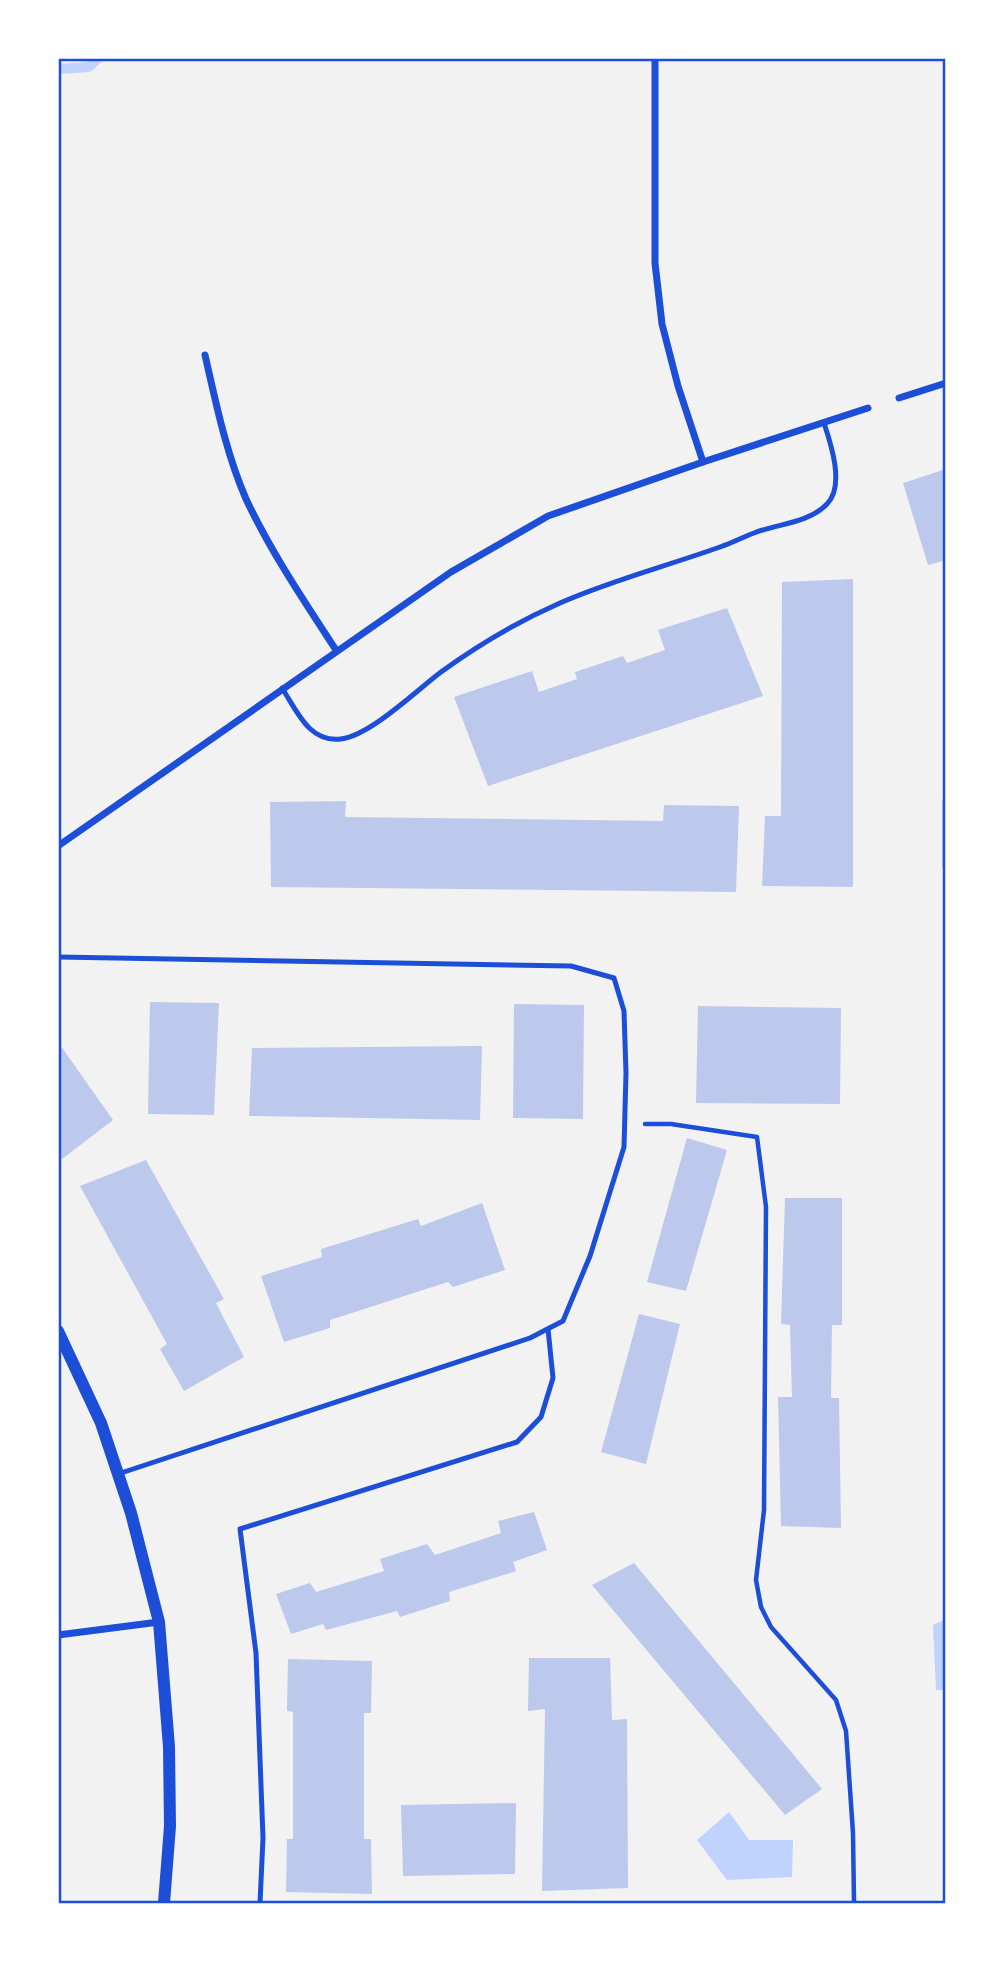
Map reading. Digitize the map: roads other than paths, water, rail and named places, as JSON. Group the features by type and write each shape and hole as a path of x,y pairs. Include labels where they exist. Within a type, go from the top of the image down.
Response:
{"street":[{"path":"655,58 654,263 662,324 678,386 703,462"},
{"path":"205,355 223,434 246,497 274,554 336,650"},
{"path":"900,398 946,383"},
{"path":"58,846 451,572 548,516 868,408"},
{"path":"58,1331 101,1423 131,1513 159,1622 169,1747 170,1826 164,1903"},
{"path":"58,1635 159,1622"}],"lane":[{"path":"282,688 313,733 324,738 348,738 387,715 443,671 489,641 561,603 755,533 808,517 828,504 833,496 834,454 824,423"},
{"path":"58,957 571,966 614,978 624,1011 624,1147 590,1256 563,1321 530,1338 118,1474"},
{"path":"260,1903 263,1838 256,1653 240,1530 517,1442 541,1417 553,1378 548,1329"}],"water":[{"path":"946,1619 946,1690 936,1690 933,1625"},
{"path":"729,1812 749,1840 793,1840 792,1877 727,1880 697,1840"}],"waterway":[{"path":"58,69 89,67 98,58"}]}
